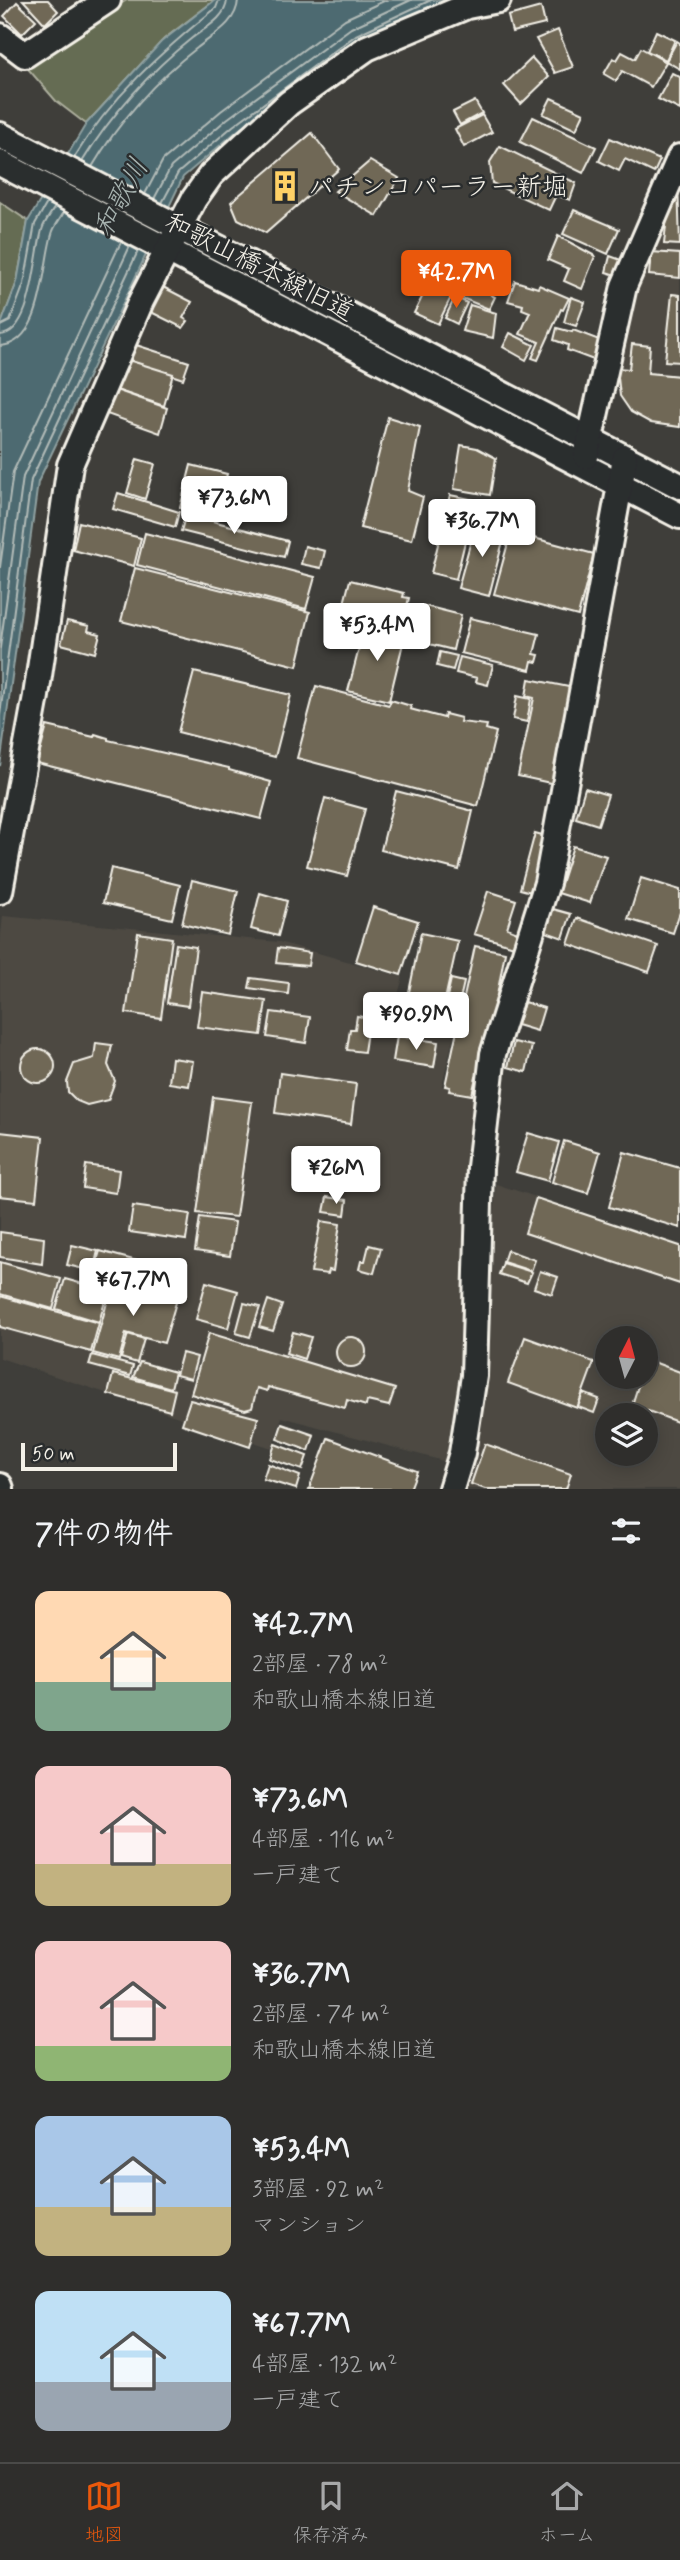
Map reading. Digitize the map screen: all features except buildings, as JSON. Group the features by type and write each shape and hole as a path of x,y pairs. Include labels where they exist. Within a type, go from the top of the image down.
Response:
{"street":[{"path":"0,36 25,55 108,0"},
{"path":"0,891 36,696 70,465 176,223 211,175 289,103 367,48 467,6 498,0"},
{"name":"和歌山橋本線旧道","path":"0,135 176,223 680,486"},
{"path":"584,467 624,286 680,157"},
{"name":"和歌山橋本線旧道","path":"0,163 162,250 680,516"},
{"path":"451,1489 462,1453 474,1376 480,1167 493,1054 548,883 625,458"}],"shaded area":[{"path":"680,179 680,375 615,371 624,310"},
{"path":"3,916 279,942 403,977 397,998 460,1008 442,1086 473,1091 465,1365 447,1462 282,1417 272,1448 0,1358 0,943"},
{"path":"496,1184 680,1244 680,1489 459,1489 486,1330"}],"green space":[{"path":"127,0 215,0 164,39 86,124 56,101 23,63"},
{"path":"0,202 28,221 17,282 0,327"}],"water":[{"name":"和歌川","path":"215,0 455,0 440,4 360,41 237,131 183,177 38,482 0,766 0,327 17,282 28,221 86,124 161,42"}],"place":[{"name":"パチンコパーラー新堀","path":"285,186"}]}
